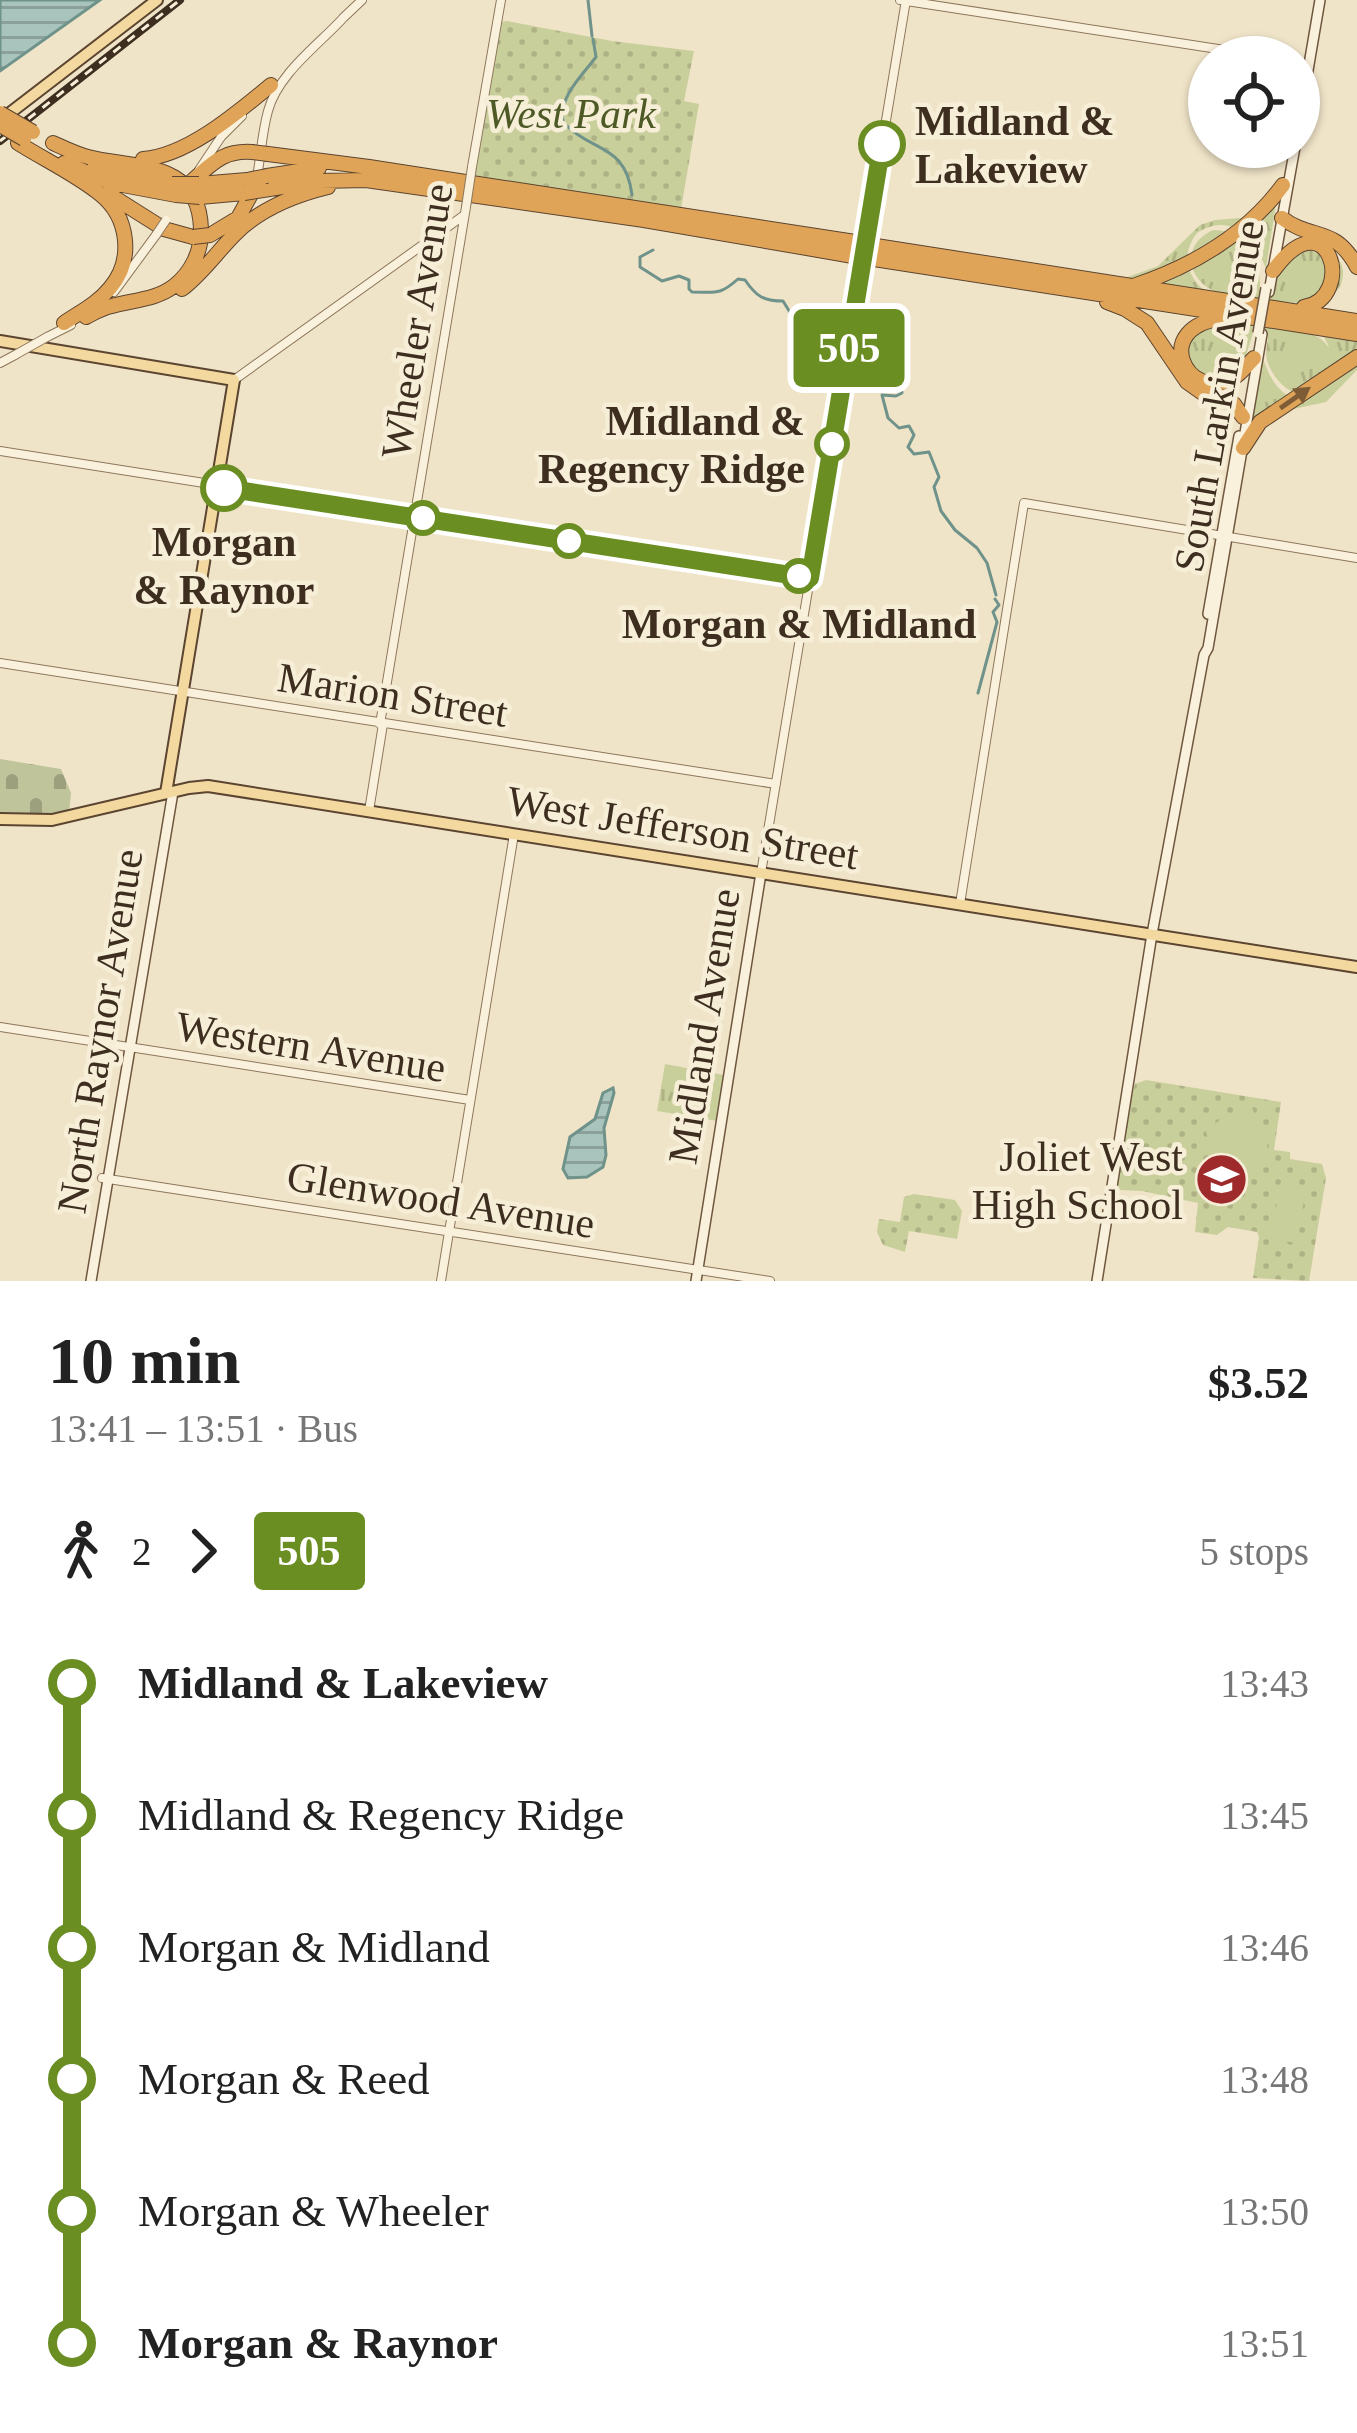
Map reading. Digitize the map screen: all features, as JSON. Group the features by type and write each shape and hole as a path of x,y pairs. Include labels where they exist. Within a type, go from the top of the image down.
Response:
{"highway":[{"path":"102,160 153,159 177,151 272,85"},
{"path":"0,122 70,166 112,183 174,196 197,187 366,180 1357,321"},
{"path":"25,138 102,160 151,166 175,178 193,200 201,232 194,262 176,285 86,317"},
{"path":"25,138 114,207 122,224 125,253 112,287 64,322"},
{"path":"53,143 174,196"},
{"path":"197,187 218,158 233,152 260,153 854,249"},
{"path":"90,187 170,232 193,237 210,235 238,218 255,185 342,165"},
{"path":"178,292 240,230 292,198 351,185 427,190"},
{"path":"1134,286 1184,267 1218,245 1256,217 1283,185"},
{"path":"1279,227 1319,232 1347,250 1357,267"},
{"path":"1273,271 1287,252 1305,243 1330,247 1345,264 1347,277 1338,295 1324,304 1290,310"},
{"path":"875,252 1062,288 1357,334"},
{"path":"1062,288 1141,317 1186,382 1236,406 1243,417"},
{"path":"1242,316 1195,326 1183,340 1181,358 1191,375 1214,383 1233,378 1254,358"},
{"path":"1243,448 1260,422 1357,357"},
{"path":"1226,400 1247,397"}],"main road":[{"path":"0,122 157,0"},
{"path":"1309,36 1317,0"},
{"name":"South Larkin Avenue","path":"1268,290 1287,168"},
{"name":"South Larkin Avenue","path":"1096,1281 1152,934 1202,647 1243,448 1289,168"},
{"name":"South Larkin Avenue","path":"1224,536 1260,334"},
{"path":"0,341 234,380 169,792"},
{"path":"169,792 176,772 180,719"},
{"path":"176,772 179,780 208,786"},
{"name":"West Jefferson Street","path":"0,820 52,820 208,786 1357,967"},
{"name":"North Raynor Avenue","path":"88,1281 169,792"},
{"name":"Midland Avenue","path":"697,1275 761,872"}],"street":[{"path":"43,337 112,293 166,220 174,196 197,187 221,137 362,0"},
{"name":"Wheeler Avenue","path":"369,811 501,0"},
{"path":"904,0 1188,44"},
{"name":"Midland Avenue","path":"761,872 904,0"},
{"path":"6,357 86,317 161,301 178,292 244,214 255,185 273,98 294,68 345,16"},
{"path":"234,380 465,211"},
{"path":"0,451 810,578"},
{"path":"960,904 1024,503 1357,557"},
{"name":"Marion Street","path":"0,663 776,784"},
{"path":"441,1281 514,834"},
{"name":"Western Avenue","path":"0,1027 470,1100"},
{"name":"Glenwood Avenue","path":"105,1178 449,1230 697,1275 770,1281"}],"green space":[{"name":"West Park","path":"500,22 694,51 684,101 699,104 681,209 475,178"},
{"path":"1277,198 1266,268 1248,238 1221,225 1197,233 1187,256 1193,278 1205,291 1125,278 1158,266 1200,225 1251,217"},
{"path":"1213,230 1246,240 1256,256 1260,290 1275,292 1278,272 1301,247 1326,251 1340,261 1340,287 1319,301 1288,303 1210,289 1197,277 1191,255 1195,244"},
{"path":"1231,321 1314,335 1333,355 1333,382 1319,394 1292,392 1268,363 1268,335 1253,333 1243,365 1219,380 1206,379 1183,357 1194,330"},
{"path":"1322,334 1357,338 1357,370 1326,402 1280,412 1249,430 1262,355 1273,381 1287,395 1314,396 1331,370"},
{"path":"0,759 61,769 71,793 69,813 44,818 0,815"},
{"path":"665,1064 724,1075 718,1121 657,1111"},
{"name":"Joliet West High School","path":"1146,1080 1281,1102 1274,1150 1290,1152 1290,1159 1322,1164 1326,1178 1309,1281 1253,1278 1257,1232 1228,1227 1217,1235 1195,1232 1198,1203 1119,1190 1132,1094 1135,1084"},
{"path":"1252,1108 1269,1159 1247,1169 1228,1167 1214,1153 1206,1131 1221,1119"},
{"path":"1280,1183 1306,1187 1297,1243 1271,1239"},
{"path":"904,1197 955,1200 962,1211 957,1239 909,1231 905,1252 883,1245 877,1232 879,1219 900,1222"}],"water":[{"path":"0,0 100,0 0,71"},
{"path":"613,1088 604,1128 603,1167 587,1177 568,1178 563,1169 570,1137 595,1119 603,1093"}],"waterway":[{"path":"588,0 592,36"},
{"path":"563,122 568,95 596,57 593,39"},
{"path":"566,125 623,166 632,195"},
{"path":"653,250 640,257 640,267 662,281 679,276 689,280 692,292 712,292 745,280 761,296 783,301 791,314 845,337"},
{"path":"855,340 893,367 902,393 882,395 888,418 899,428 909,426 914,435 908,447 914,454 929,452 939,477 934,487 941,511 987,563 996,595"},
{"path":"978,693 997,622 995,599"}],"railway":[{"path":"0,141 180,0"}],"bus line":[{"name":"505","path":"224,488 810,578 882,144"}],"place":[{"name":"Midland & Lakeview","path":"882,144"},
{"name":"Midland & Regency Ridge","path":"832,444"},
{"name":"Morgan & Raynor","path":"224,488"},
{"name":"Morgan & Midland","path":"799,576"},
{"name":"Joliet West High School","path":"1222,1180"}]}
